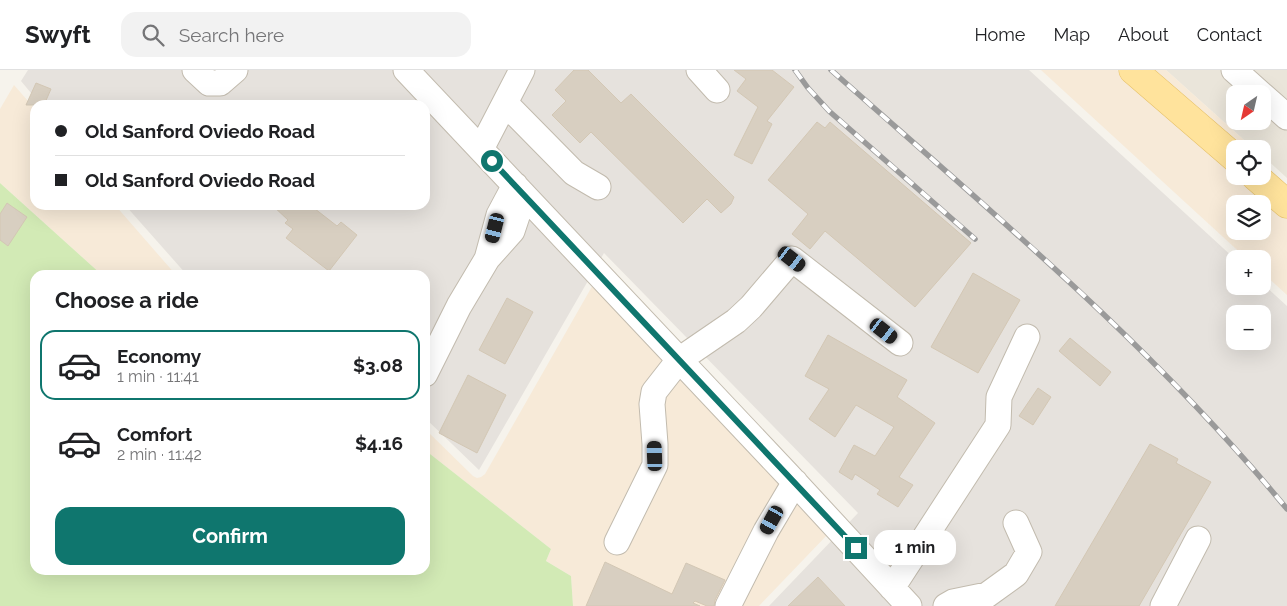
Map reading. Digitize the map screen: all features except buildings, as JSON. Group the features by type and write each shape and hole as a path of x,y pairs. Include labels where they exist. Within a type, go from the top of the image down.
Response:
{"main road":[{"path":"1133,70 1226,150"},
{"path":"1266,185 1287,204"}],"street":[{"path":"195,70 209,83 220,83 235,70"},
{"path":"406,70 901,597 998,425 999,397 1027,337"},
{"path":"481,149 522,70"},
{"path":"699,70 717,90"},
{"path":"1234,70 1251,85"},
{"path":"505,103 574,173 598,187"},
{"path":"1271,103 1287,117"},
{"path":"430,364 459,306 487,260 499,216 519,190"},
{"path":"617,542 655,465 652,404 654,392 679,360 736,321 751,308 792,259 900,343"},
{"path":"728,606 766,531 795,482"},
{"path":"946,606 953,602 987,595 1016,574 1029,552 1016,523"},
{"path":"1163,606 1198,539"}],"shaded area":[{"path":"28,70 1029,70 1226,251 1226,295 1271,295 1271,291 1287,306 1287,606 769,606 858,513 604,253 479,470 430,423 430,270 183,270 129,210 430,210 430,100 37,100 21,81"},
{"path":"1041,70 1117,70 1226,164 1226,185 1251,185 1262,195 1226,195 1226,240"},
{"path":"1147,70 1166,70 1226,124 1226,130 1233,130 1244,140 1228,140"},
{"path":"1166,70 1220,70 1237,85 1226,85 1226,124"},
{"path":"1248,70 1287,70 1287,104 1271,90 1271,85 1265,85"},
{"path":"14,85 30,103 30,210 119,210 172,270 96,270 0,183 0,109"},
{"path":"1271,115 1287,130 1287,178 1271,163 1271,140 1244,140 1233,130 1271,130"},
{"path":"1271,202 1287,216 1287,295 1271,280 1271,250 1237,250 1226,240 1271,240"},
{"path":"594,283 829,533 759,606 573,606 571,576 546,561 551,549 430,454 430,434 473,476 477,478 485,474"}],"green space":[{"path":"0,183 96,270 30,270 30,575 430,575 430,454 551,549 546,561 571,576 573,606 0,606"}],"railway":[{"path":"795,70 829,111 975,239"},
{"path":"831,70 1068,280 1181,391 1287,509"}],"route":[{"path":"492,161 856,548"}]}
